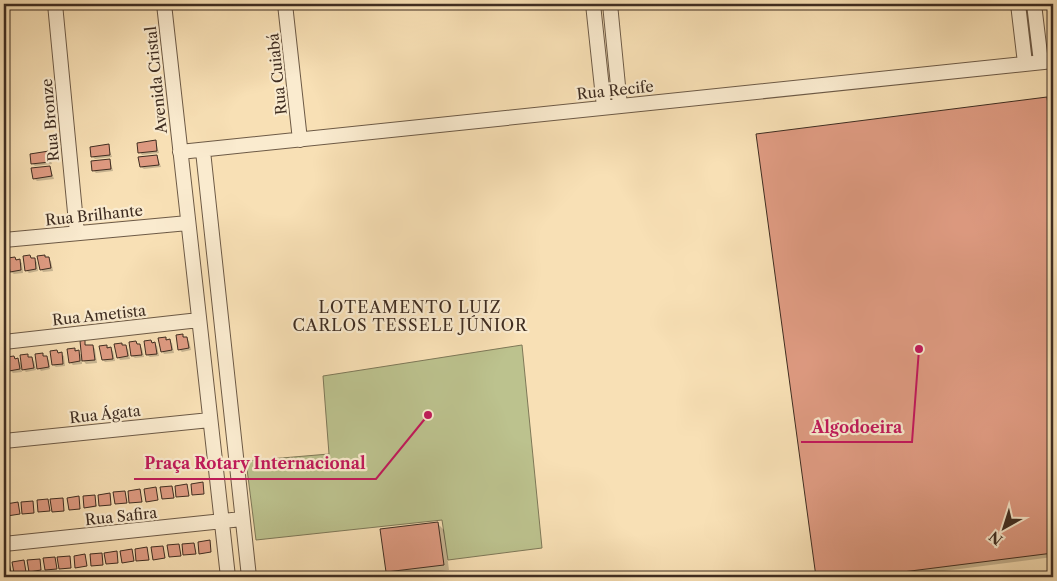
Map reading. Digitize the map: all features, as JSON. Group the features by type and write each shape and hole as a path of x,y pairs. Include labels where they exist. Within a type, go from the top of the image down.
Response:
{"street":[{"name":"Rua Bronze","path":"55,4 77,233"},
{"name":"Avenida Cristal","path":"164,4 228,577"},
{"name":"Rua Cuiabá","path":"285,4 300,140"},
{"path":"593,4 604,107"},
{"path":"610,4 620,106"},
{"path":"1018,4 1025,63"},
{"path":"1034,4 1047,62"},
{"name":"Rua Recife","path":"180,152 1047,62"},
{"path":"203,151 249,577"},
{"name":"Rua Brilhante","path":"4,240 188,222"},
{"name":"Rua Ametista","path":"4,342 198,320"},
{"name":"Rua Ágata","path":"4,441 210,420"},
{"name":"Rua Safira","path":"4,544 242,519"}],"green space":[{"path":"522,345 542,548 448,560 442,520 256,540 246,461 329,454 323,376"}],"building":[{"path":"1047,97 1053,145 1053,553 863,577 816,577 756,134"},
{"path":"156,140 157,151 138,153 137,143"},
{"path":"109,144 110,155 91,157 90,147"},
{"path":"49,151 50,162 31,164 30,154"},
{"path":"157,155 159,165 140,167 138,157"},
{"path":"110,159 111,169 92,171 91,161"},
{"path":"50,166 52,176 33,179 31,168"},
{"path":"30,255 31,258 35,258 36,269 25,271 23,256"},
{"path":"45,255 45,257 49,257 51,268 40,270 37,256"},
{"path":"15,257 16,260 20,259 21,270 10,272 8,258"},
{"path":"4,260 7,271 4,272"},
{"path":"183,334 183,337 187,337 189,348 178,350 176,335"},
{"path":"166,337 166,340 170,339 172,350 161,352 158,338"},
{"path":"85,340 85,345 93,345 95,360 82,361 80,341"},
{"path":"151,340 152,343 155,342 157,354 146,355 144,341"},
{"path":"136,341 137,344 140,344 142,355 131,356 129,342"},
{"path":"122,343 122,345 126,345 128,356 117,358 114,344"},
{"path":"107,345 107,348 111,347 113,359 102,360 99,346"},
{"path":"75,348 75,351 79,350 80,361 69,363 67,349"},
{"path":"57,350 58,353 62,352 63,364 52,365 50,351"},
{"path":"43,353 43,356 47,356 49,367 37,369 35,354"},
{"path":"28,354 28,357 32,357 34,368 22,370 20,355"},
{"path":"14,356 15,359 18,358 20,369 9,371 7,357"},
{"path":"203,482 204,494 192,495 191,484"},
{"path":"187,484 189,496 176,497 175,486"},
{"path":"172,486 174,498 162,499 160,487"},
{"path":"156,487 158,500 146,502 144,489"},
{"path":"140,489 142,502 129,503 128,491"},
{"path":"125,491 127,503 115,504 113,492"},
{"path":"110,493 111,505 99,506 98,495"},
{"path":"95,495 96,506 84,508 83,496"},
{"path":"79,496 80,509 69,510 67,498"},
{"path":"63,498 64,511 52,512 50,499"},
{"path":"48,499 50,511 38,512 37,500"},
{"path":"33,501 34,513 22,514 21,502"},
{"path":"18,502 20,514 7,516 6,504"},
{"path":"438,522 444,565 386,572 380,529"},
{"path":"210,540 211,552 199,554 198,542"},
{"path":"194,543 196,554 183,555 182,544"},
{"path":"179,544 181,556 169,557 167,545"},
{"path":"163,546 165,558 153,560 151,547"},
{"path":"147,547 149,560 136,561 135,549"},
{"path":"132,549 134,561 122,563 120,551"},
{"path":"117,551 118,563 106,564 104,553"},
{"path":"102,553 103,565 91,566 90,554"},
{"path":"85,554 87,566 75,568 74,556"},
{"path":"70,556 71,568 59,569 57,557"},
{"path":"55,557 57,569 45,570 43,558"},
{"path":"40,559 41,570 29,572 27,560"},
{"path":"24,560 26,572 14,573 12,562"},
{"path":"9,561 11,573 4,574 4,562"}],"place":[{"name":"Algodoeira","path":"919,349"},
{"name":"Praça Rotary Internacional","path":"428,415"}],"district":[{"name":"LOTEAMENTO LUIZ CARLOS TESSELE JÚNIOR","path":"410,316"}]}
